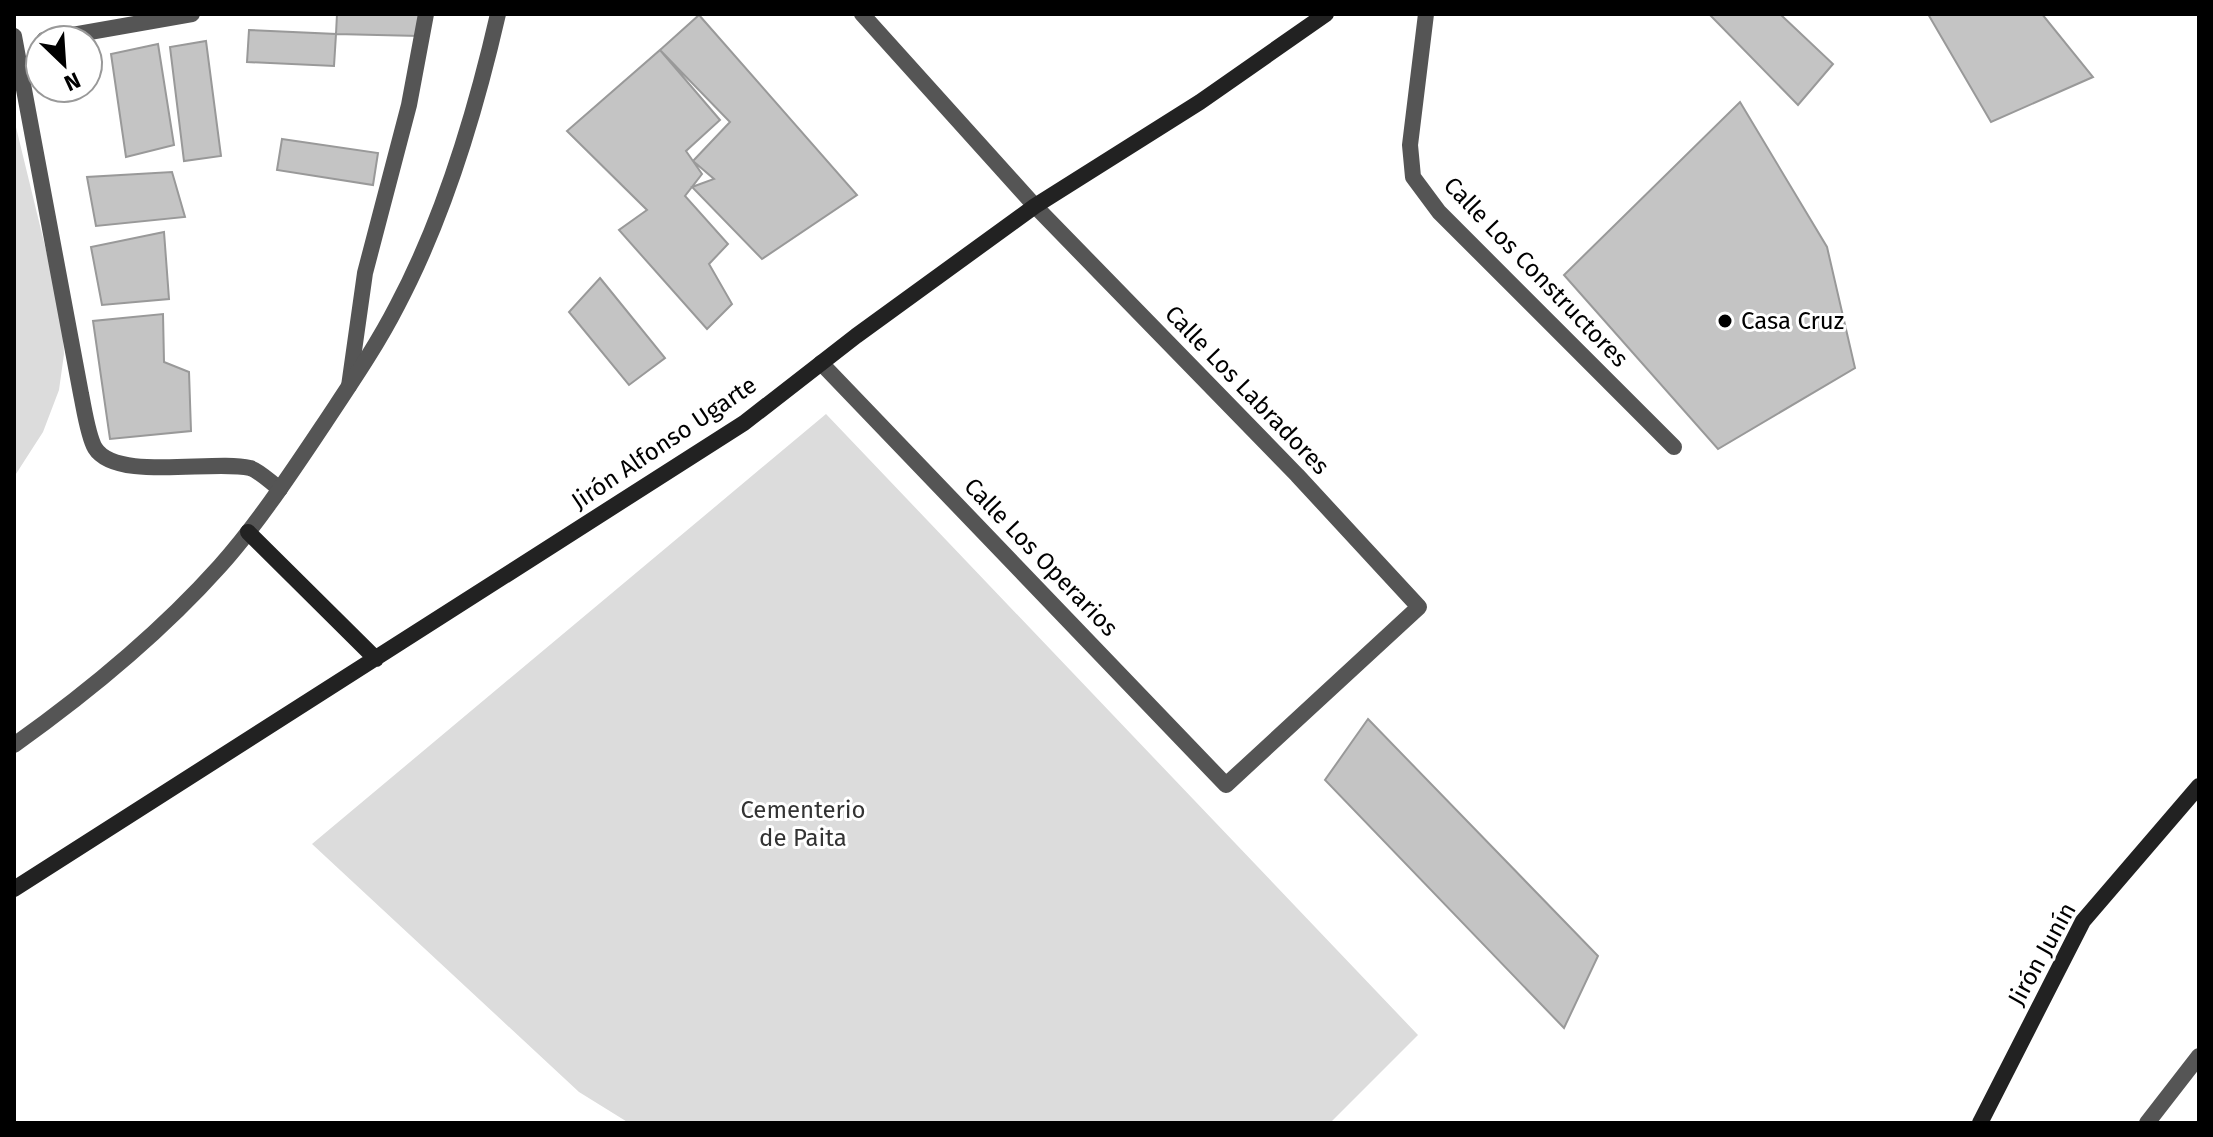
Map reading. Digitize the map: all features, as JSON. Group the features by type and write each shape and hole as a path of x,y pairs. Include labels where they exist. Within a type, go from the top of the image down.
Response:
{"main road":[{"name":"Jirón Alfonso Ugarte","path":"14,889 744,423 1035,206 1200,102 1326,14"},
{"path":"248,532 376,659"},
{"name":"Jirón Junín","path":"1980,1123 2083,921 2199,786"}],"street":[{"path":"104,29 192,14"},
{"path":"349,386 365,273 409,105 426,14"},
{"path":"14,745 73,702 171,616 220,565 280,489 349,386 398,305 444,200 484,76 498,14"},
{"name":"Calle Los Labradores","path":"862,14 1035,206 1297,475 1419,607 1226,785"},
{"name":"Calle Los Constructores","path":"1426,14 1410,145 1413,177 1439,212 1674,447"},
{"path":"15,41 81,394 95,448 110,462 165,469 215,465 252,469 280,489"},
{"name":"Calle Los Operarios","path":"821,363 1226,785"},
{"path":"2147,1123 2199,1056"}],"green space":[{"path":"14,119 62,316 64,354 59,390 43,432 14,477"},
{"name":"Cementerio de Paita","path":"826,414 1418,1035 1330,1123 629,1123 579,1092 312,844"}],"building":[{"path":"337,14 421,14 419,36 336,34"},
{"path":"1709,14 1780,14 1833,64 1798,105"},
{"path":"1928,14 2042,14 2093,77 1991,122"},
{"path":"699,15 857,195 762,259 692,187 714,179 693,161 730,122 660,50"},
{"path":"249,30 336,34 334,66 247,62"},
{"path":"206,41 221,156 184,161 170,47"},
{"path":"158,44 174,145 126,157 111,54"},
{"path":"660,50 720,120 686,151 702,174 685,196 728,244 709,264 732,304 707,329 619,230 647,210 567,131"},
{"name":"Casa Cruz","path":"1740,102 1827,247 1855,368 1718,449 1564,275"},
{"path":"282,139 378,153 373,185 277,170"},
{"path":"172,172 185,217 96,226 87,177"},
{"path":"164,232 169,299 102,305 91,247"},
{"path":"600,278 665,358 629,385 569,312"},
{"path":"163,314 164,362 189,372 191,431 110,439 93,321"},
{"path":"1368,719 1598,956 1564,1028 1325,780"}],"place":[{"name":"Casa Cruz","path":"1725,321"}]}
